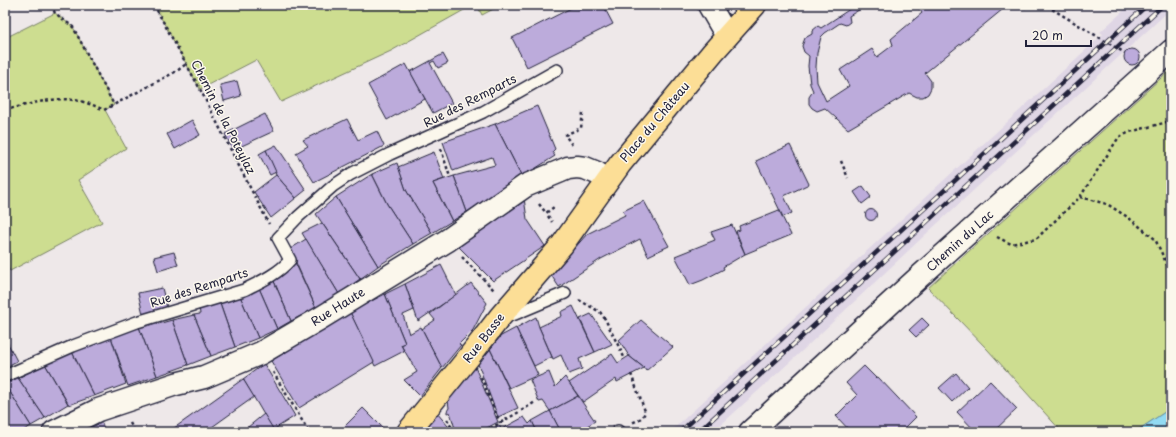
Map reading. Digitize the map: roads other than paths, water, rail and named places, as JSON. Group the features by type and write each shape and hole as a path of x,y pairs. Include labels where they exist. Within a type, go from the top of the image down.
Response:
{"main road":[{"name":"Place du Château","path":"562,245 607,180 727,36 755,5"},
{"name":"Rue Basse","path":"408,432 500,317 562,245"}],"street":[{"path":"709,5 727,36"},
{"name":"Chemin du Lac","path":"750,432 980,222 1171,51"},
{"name":"Rue Haute","path":"54,432 98,410 176,384 204,377 261,353 448,240 468,224 525,186 568,168 577,167 585,168 597,173 607,180"}],"lane":[{"name":"Rue des Remparts","path":"5,376 73,346 137,322 244,290 257,284 286,266 290,260 278,238 298,217 333,186 351,174 390,154 483,112 557,70"},
{"path":"500,317 515,314 565,293"}],"water":[{"path":"1171,408 1171,432 1135,432"}],"railway":[{"path":"680,432 1147,5"},
{"path":"698,432 1163,5"}]}
